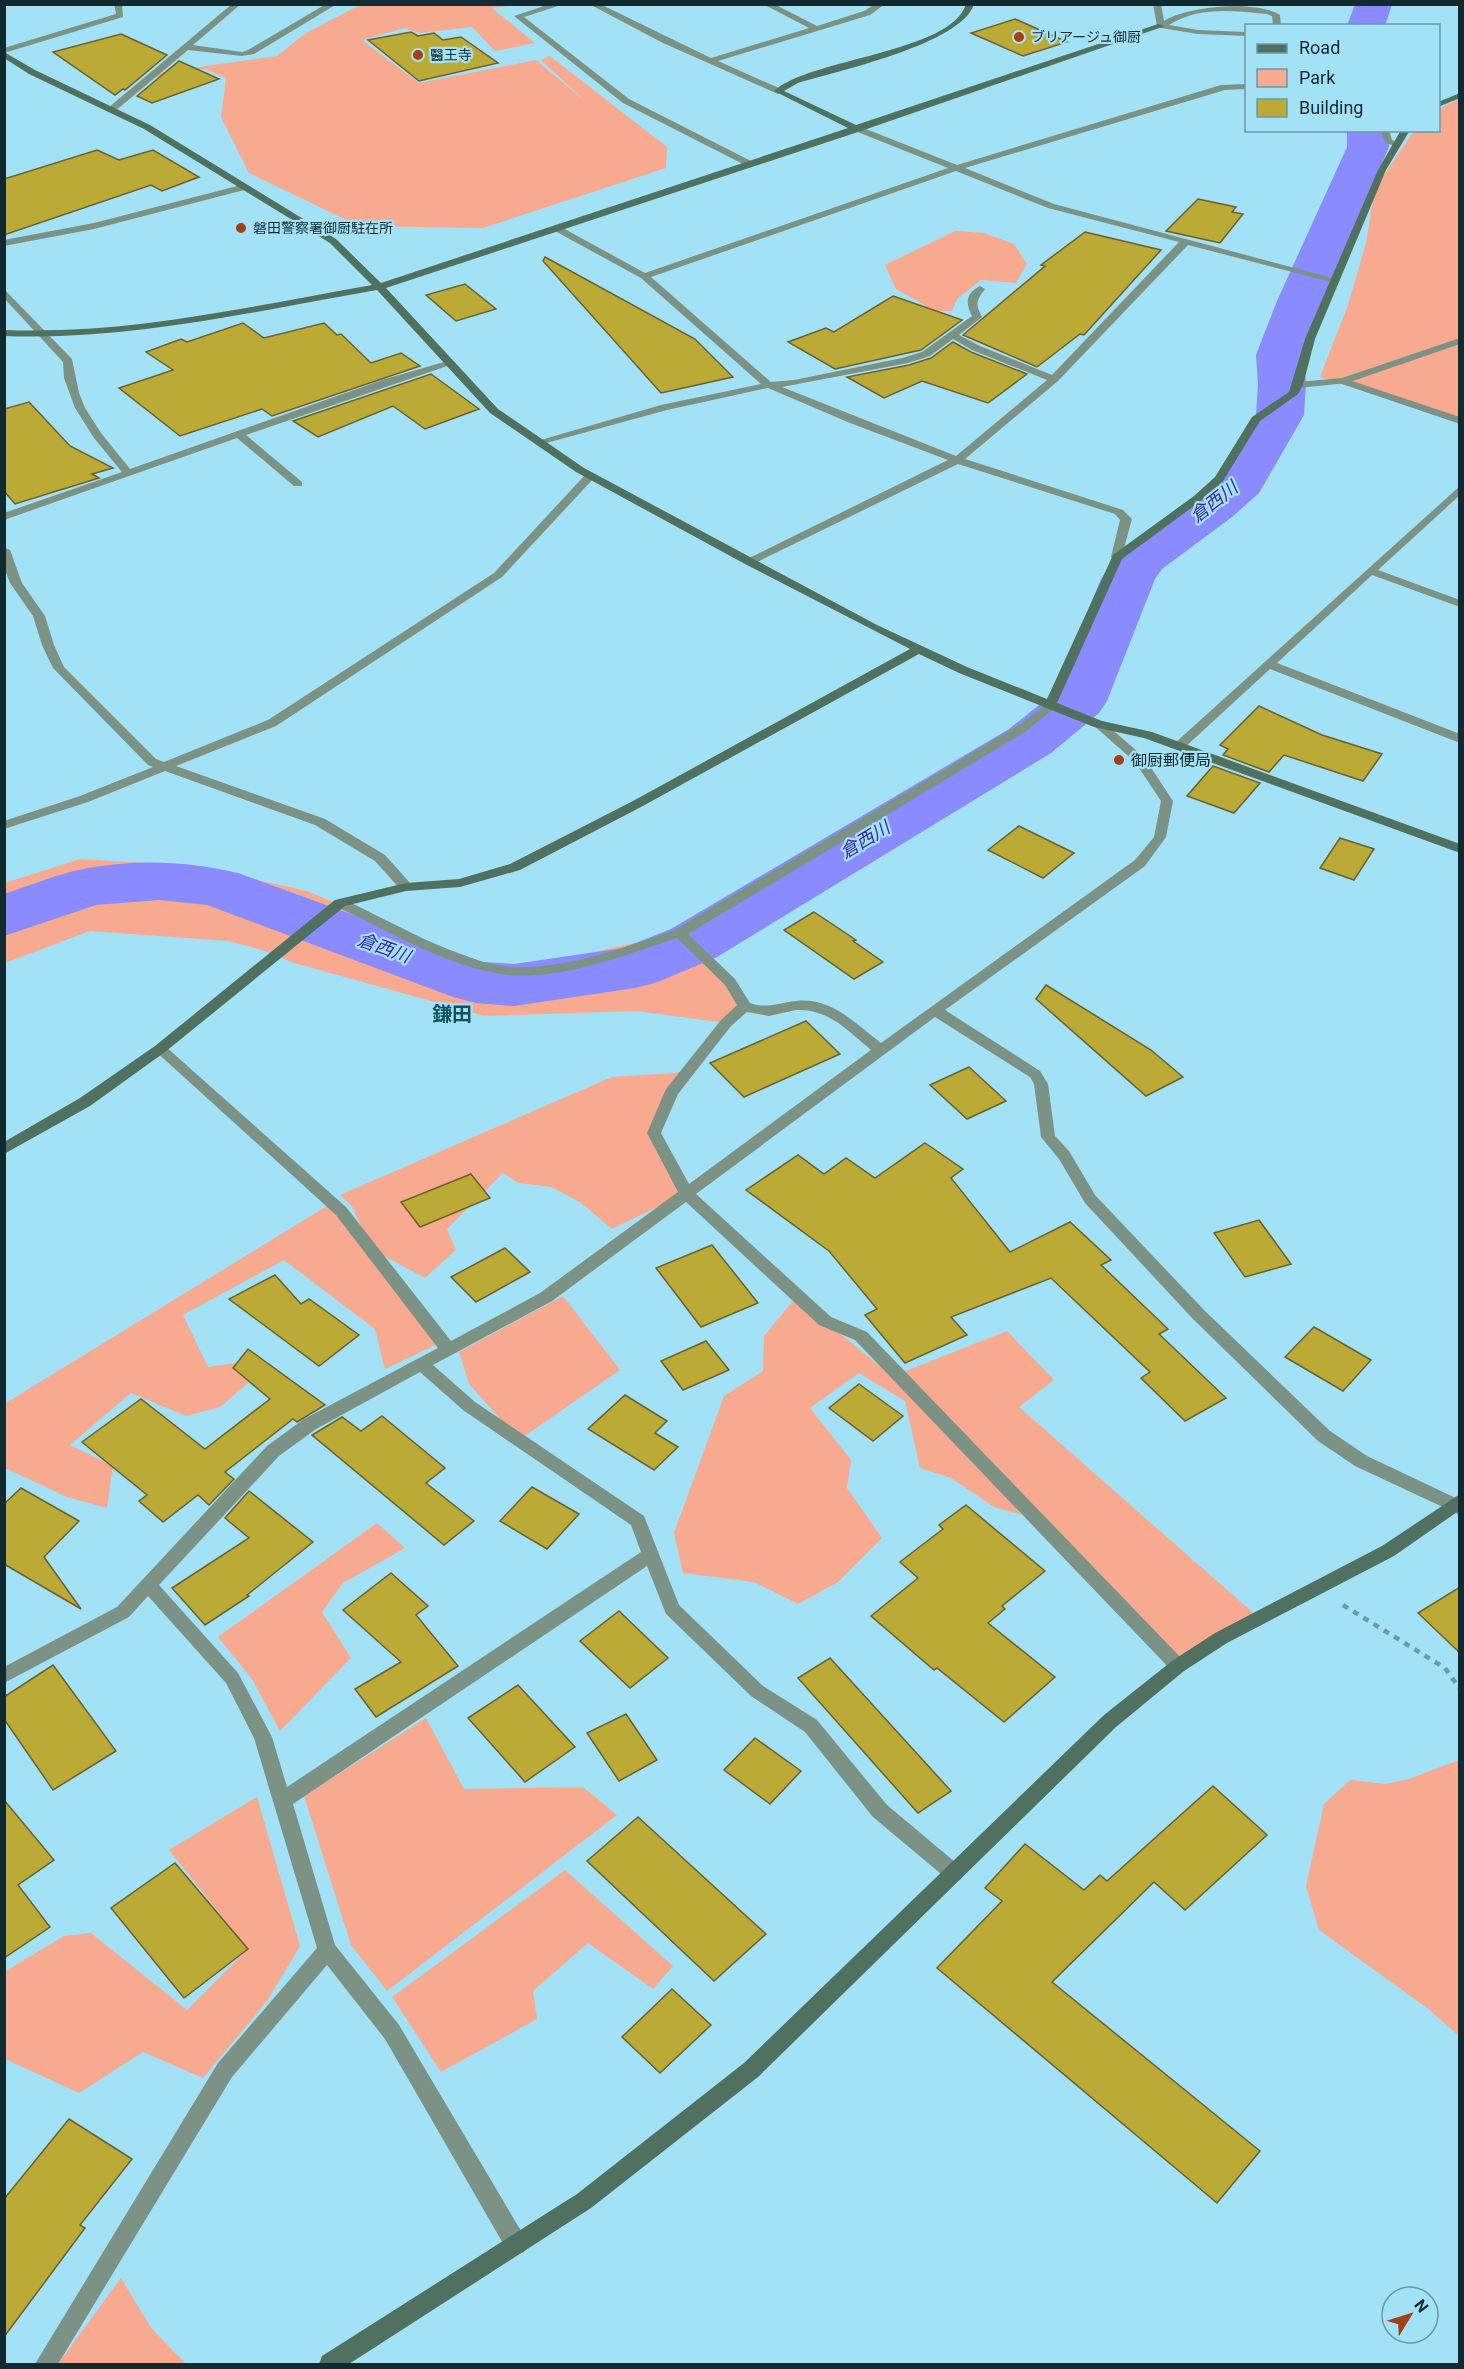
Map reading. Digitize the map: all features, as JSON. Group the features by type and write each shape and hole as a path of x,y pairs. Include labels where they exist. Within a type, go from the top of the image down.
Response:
{"street":[{"path":"4,52 120,15 118,4"},
{"path":"111,110 237,4"},
{"path":"186,47 242,54 251,52 333,4"},
{"path":"560,4 518,16 626,101 748,163"},
{"path":"593,4 711,62 858,129 1051,206 1335,280"},
{"path":"766,4 817,28"},
{"path":"711,62 867,13 881,4"},
{"path":"778,91 795,81 918,43 944,32 967,15 970,4"},
{"path":"1157,4 1161,26"},
{"path":"1192,4 1202,8"},
{"path":"4,333 44,333 151,326 379,288 1161,26 1186,11 1202,8 1268,12 1276,15 1277,24"},
{"path":"1161,26 1198,32 1245,34"},
{"path":"4,52 32,72 147,127 333,240 406,313 494,411 590,476 749,562 919,649 1050,706 1098,724 1148,735 1460,849"},
{"path":"644,276 957,168 1224,87 1245,87"},
{"path":"1440,104 1460,95"},
{"path":"1386,132 1388,141 1396,145"},
{"path":"1117,557 1198,498 1219,479 1256,419 1293,393 1298,385 1310,339 1382,170 1405,132"},
{"path":"4,243 94,226 245,188"},
{"path":"340,903 454,957 509,971 561,968 630,950 679,933 1021,729 1050,706 1117,557 1126,519 1119,512 957,460 854,421 769,384 644,276 558,229"},
{"path":"749,562 957,460 1054,379 1185,242"},
{"path":"539,442 665,407 769,384 794,383 904,361 926,354 977,317 971,305 972,298 980,289"},
{"path":"4,292 68,361 68,376 83,417 129,474"},
{"path":"952,335 976,348 1054,379"},
{"path":"1298,385 1343,381 1460,341"},
{"path":"4,517 389,381 451,363"},
{"path":"1343,381 1460,420"},
{"path":"239,435 298,484"},
{"path":"4,825 84,799 272,723 498,575 590,476"},
{"path":"1179,746 1371,571 1455,500 1460,489"},
{"path":"4,550 16,583 39,616 48,645 59,668 152,762 320,822 380,858 406,887"},
{"path":"1371,571 1460,604"},
{"path":"4,1149 85,1102 160,1049 340,903 406,887 460,883 515,867 637,804 919,649"},
{"path":"1269,664 1460,739"},
{"path":"4,1676 123,1612 273,1451 310,1424 546,1297 880,1050 1140,863 1160,837 1167,801 1140,760 1098,724"},
{"path":"679,933 730,982 746,1006 761,1013 806,1004 827,1009 880,1050"},
{"path":"746,1006 726,1023 671,1092 654,1133 686,1193 825,1321 861,1336 1178,1666"},
{"path":"935,1010 1035,1074 1041,1084 1048,1137 1064,1155 1090,1199 1199,1315 1324,1436 1360,1461 1458,1506"},
{"path":"160,1049 341,1211 448,1349"},
{"path":"421,1364 469,1406 638,1521 672,1609 757,1692 811,1726 880,1811 954,1873"},
{"path":"330,2364 584,2201 751,2070 1110,1721 1178,1666 1221,1638 1388,1551 1458,1506"},
{"path":"282,1801 651,1554"},
{"path":"149,1585 232,1678 263,1737 327,1950 392,2032 516,2244"},
{"path":"46,2364 225,2070 327,1950"}],"path":[{"path":"1317,1589 1445,1668 1460,1689"}],"green space":[{"path":"360,5 517,5 492,8 535,43 495,51 472,27 419,33 405,28 362,40 419,83 536,60 585,101 541,60 550,56 667,147 666,168 483,228 359,226 249,173 221,117 226,78 205,69 148,79 163,72 277,56 306,33"},
{"path":"1459,99 1459,421 1320,377 1348,305 1366,243 1375,188 1413,132 1440,132 1440,108"},
{"path":"955,231 984,233 1014,244 1027,264 1016,283 981,280 957,299 952,311 935,311 896,289 885,265"},
{"path":"80,859 194,866 307,891 481,964 509,971 679,933 745,1006 726,1023 637,1011 485,1016 294,963 265,951 229,941 90,931 5,963 5,883"},
{"path":"687,1072 654,1133 686,1193 612,1229 580,1202 551,1187 518,1183 503,1173 447,1229 456,1250 425,1278 371,1249 352,1206 340,1195 612,1077"},
{"path":"332,1203 442,1342 385,1369 375,1329 284,1260 183,1315 208,1367 244,1362 248,1383 220,1407 186,1416 131,1393 70,1445 113,1466 107,1508 67,1497 5,1468 4,1404"},
{"path":"563,1296 620,1370 519,1440 469,1384 459,1352"},
{"path":"793,1301 825,1321 923,1402 898,1374 1007,1331 1054,1380 1019,1407 1259,1618 1178,1666 994,1476 1021,1515 994,1507 951,1478 920,1468 905,1401 859,1373 810,1408 851,1460 847,1488 882,1538 838,1582 798,1604 754,1582 683,1573 674,1533 724,1396 763,1371 764,1336"},
{"path":"377,1523 405,1548 343,1583 322,1612 351,1658 280,1731 252,1679 218,1637"},
{"path":"426,1718 464,1789 583,1787 617,1815 387,1991 351,1945 304,1796"},
{"path":"1460,1760 1459,2036 1427,2008 1319,1930 1306,1886 1324,1804 1350,1780 1386,1784 1409,1779"},
{"path":"257,1797 300,1946 267,2001 203,2078 143,2052 79,2093 5,2059 4,1972 64,1936 91,1933 187,2010 248,1949 169,1850"},
{"path":"565,1870 673,1966 653,1989 588,1943 533,1991 537,2019 441,2072 392,1997"},
{"path":"121,2278 151,2328 186,2364 58,2364"}],"building":[{"name":"ブリアージュ御厨","path":"1015,19 1067,42 1023,56 971,33"},
{"name":"醫王寺","path":"411,32 418,36 434,33 443,40 461,37 498,63 419,81 368,40"},
{"path":"121,34 167,55 125,90 115,95 53,52"},
{"path":"179,61 219,79 152,103 137,96"},
{"path":"97,150 119,160 153,150 199,177 162,191 151,185 4,235 4,179"},
{"path":"1198,199 1236,207 1232,212 1243,214 1220,243 1166,231"},
{"path":"1085,232 1161,250 1084,335 1080,334 1037,367 963,335 1045,266 1041,265"},
{"path":"545,257 695,339 733,377 661,393 543,261"},
{"path":"465,284 496,309 456,321 426,295"},
{"path":"893,296 962,320 921,350 835,369 788,342 826,328 834,332"},
{"path":"243,323 264,338 324,323 337,335 341,334 371,363 401,353 420,366 272,416 262,409 180,436 119,388 173,370 146,352 181,339 187,342"},
{"path":"953,342 971,352 1027,374 988,403 922,381 884,398 847,377 909,365 931,358"},
{"path":"431,374 479,409 425,429 393,406 318,437 293,421"},
{"path":"29,402 70,446 113,468 92,474 99,478 15,504 4,491 4,409"},
{"path":"1259,706 1322,735 1382,754 1363,781 1284,755 1269,772 1223,755 1228,749 1220,745"},
{"path":"1213,766 1260,783 1234,813 1187,796"},
{"path":"1019,826 1074,853 1043,878 988,850"},
{"path":"1340,838 1374,849 1354,880 1320,868"},
{"path":"814,912 856,940 853,941 883,962 854,979 784,930"},
{"path":"1046,985 1151,1050 1183,1077 1146,1096 1036,999"},
{"path":"806,1021 840,1054 744,1097 710,1063"},
{"path":"969,1067 1006,1101 967,1119 930,1085"},
{"path":"925,1143 963,1169 951,1178 1010,1252 1070,1222 1111,1260 1101,1265 1168,1329 1159,1334 1226,1398 1185,1421 1141,1378 1150,1372 1051,1278 951,1317 967,1335 905,1363 865,1315 877,1309 829,1251 746,1190 798,1155 824,1174 846,1158 875,1178"},
{"path":"471,1174 490,1198 420,1227 401,1202"},
{"path":"1259,1220 1291,1264 1245,1277 1214,1233"},
{"path":"712,1245 758,1303 701,1327 656,1268"},
{"path":"505,1248 530,1272 476,1302 451,1277"},
{"path":"275,1275 301,1304 309,1299 359,1335 319,1366 229,1299"},
{"path":"1314,1327 1371,1360 1343,1391 1285,1357"},
{"path":"706,1341 729,1370 683,1390 661,1361"},
{"path":"248,1349 325,1405 297,1422 293,1419 225,1472 234,1479 209,1505 198,1495 163,1522 139,1501 147,1495 82,1442 141,1399 205,1449 270,1399 233,1368"},
{"path":"859,1384 903,1416 873,1441 829,1408"},
{"path":"625,1395 667,1421 655,1433 678,1447 654,1470 588,1429"},
{"path":"382,1416 445,1468 426,1483 474,1521 444,1545 312,1435 342,1417 361,1431"},
{"path":"532,1487 579,1514 547,1549 500,1521"},
{"path":"21,1488 79,1521 44,1557 81,1609 4,1564 4,1504"},
{"path":"249,1491 313,1542 247,1595 249,1596 205,1625 172,1588 249,1538 225,1518"},
{"path":"966,1505 1045,1571 1002,1606 1005,1609 988,1623 1055,1677 1004,1722 937,1668 934,1670 871,1616 918,1578 900,1562 943,1529 939,1525"},
{"path":"391,1573 428,1606 416,1615 458,1666 376,1717 355,1689 401,1662 343,1610"},
{"path":"1460,1587 1460,1653 1418,1613"},
{"path":"619,1611 668,1658 630,1688 580,1641"},
{"path":"830,1658 951,1791 918,1813 798,1678"},
{"path":"53,1665 116,1751 53,1790 4,1719 4,1697"},
{"path":"518,1685 575,1747 525,1782 468,1718"},
{"path":"626,1714 657,1760 619,1781 587,1733"},
{"path":"755,1738 801,1771 770,1804 724,1770"},
{"path":"1213,1786 1267,1835 1185,1910 1154,1882 1052,1982 1260,2151 1217,2203 937,1968 1002,1901 985,1888 1025,1844 1084,1890 1100,1875 1107,1881"},
{"path":"4,1800 54,1860 18,1885 50,1927 4,1958"},
{"path":"638,1817 766,1934 714,1981 587,1861"},
{"path":"175,1863 248,1949 184,1998 111,1908"},
{"path":"672,1989 711,2025 660,2073 622,2037"},
{"path":"69,2119 132,2159 80,2225 85,2228 4,2337 4,2199"}],"waterway":[{"name":"倉西川","path":"1367,24 1374,4"},
{"name":"倉西川","path":"4,916 87,887 159,881 216,887 476,982 514,985 635,967 694,943 1030,741 1079,701 1128,579 1143,558 1214,506 1241,482 1280,415 1282,384 1280,355 1300,301 1368,147 1367,132"}],"place":[{"name":"ブリアージュ御厨","path":"1019,37"},
{"name":"醫王寺","path":"418,55"},
{"name":"磐田警察署御厨駐在所","path":"241,228"},
{"name":"御厨郵便局","path":"1119,760"}],"district":[{"name":"鎌田","path":"452,1014"}]}
